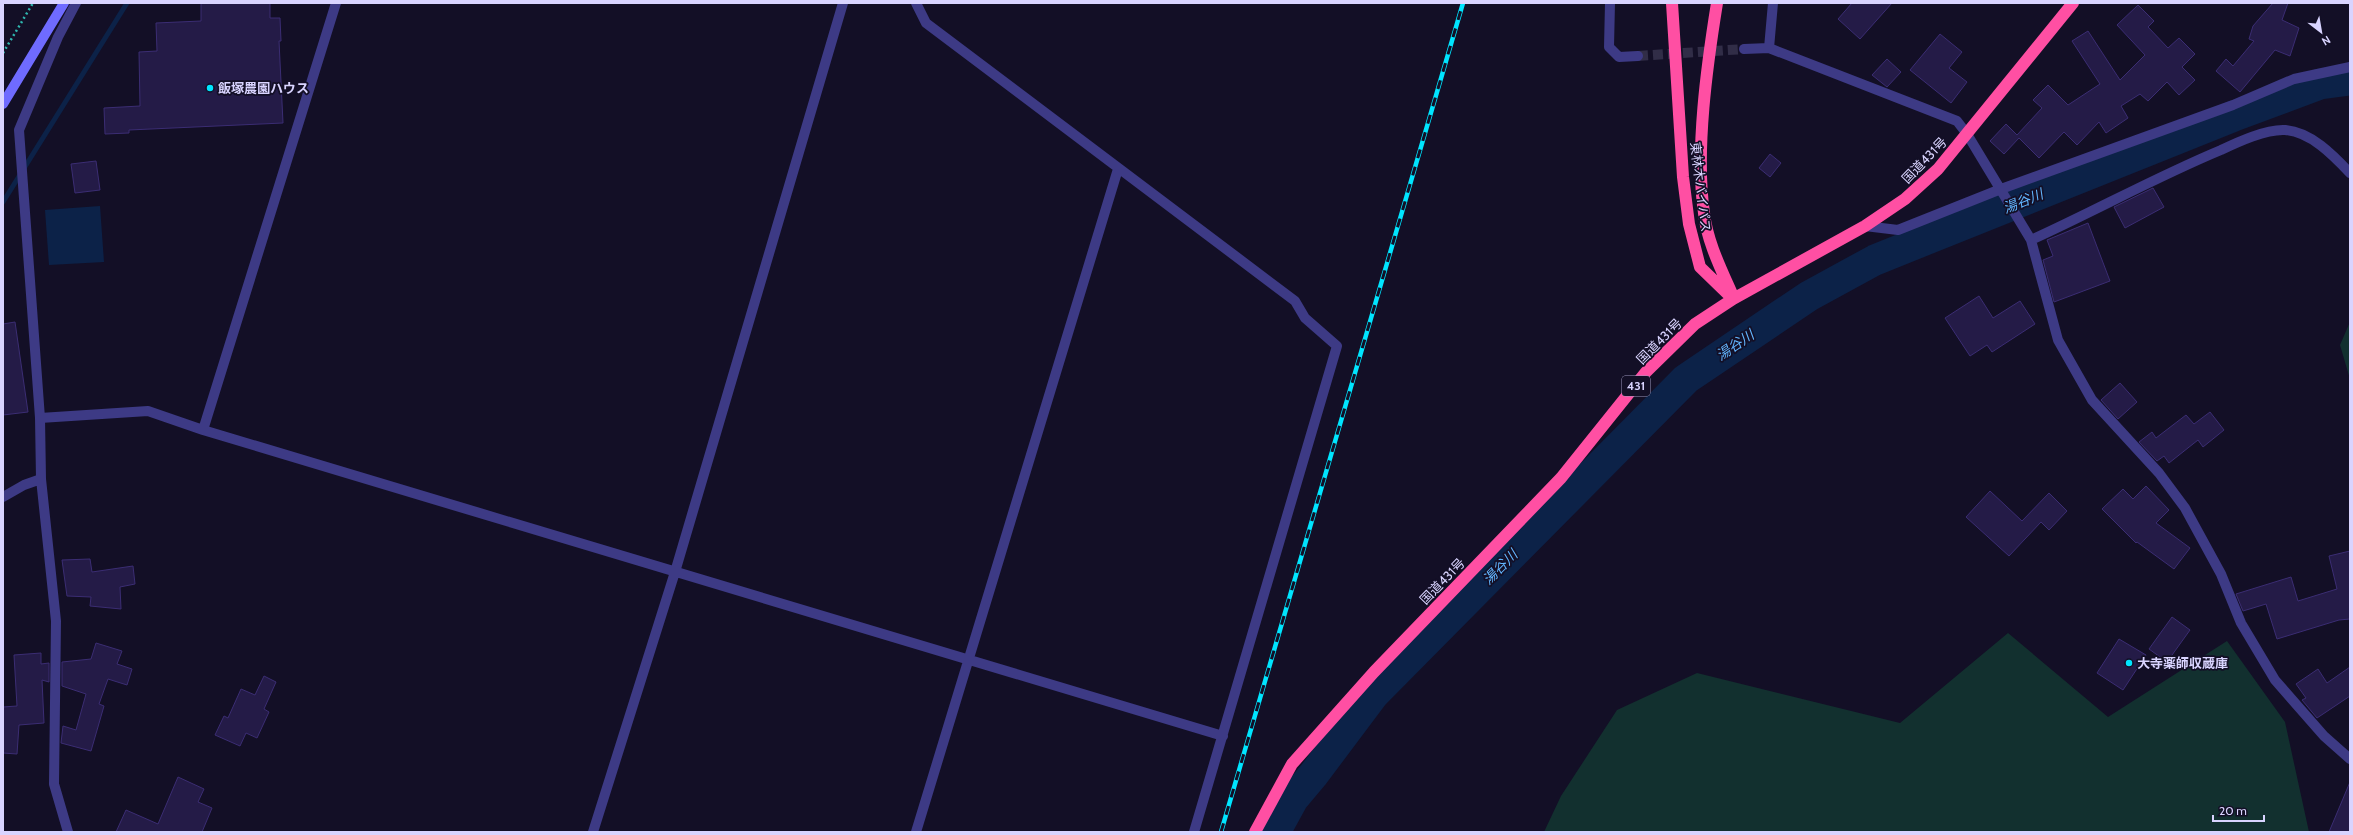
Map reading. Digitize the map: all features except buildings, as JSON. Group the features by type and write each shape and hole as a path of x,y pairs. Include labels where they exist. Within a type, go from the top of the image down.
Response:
{"highway":[{"name":"東林木バイパス","path":"1672,3 1683,177 1689,224 1700,267 1733,299"},
{"name":"東林木バイパス","path":"1717,3 1703,122 1702,178 1704,214 1714,249 1733,299"},
{"name":"国道431号","path":"1255,832 1292,764 1368,678 1561,478 1646,372 1695,324 1733,299 1865,226 1911,194 1938,169 2073,3"}],"main road":[{"path":"3,104 64,3"}],"street":[{"path":"68,832 54,784 56,621 41,479 40,418 19,130 58,37 76,3"},
{"path":"203,430 336,3"},
{"path":"593,832 675,572 843,3"},
{"path":"916,3 926,23 1295,301 1305,318 1336,346 1194,832"},
{"path":"1610,3 1608,47 1619,57 1638,56"},
{"path":"1769,48 1773,3"},
{"path":"1744,49 1769,48 1958,121 2031,240 2058,340 2092,400 2158,474 2185,508 2221,574 2241,623 2275,680 2324,736 2350,758"},
{"path":"1865,226 1898,230 2001,189 2226,108 2294,79 2350,67"},
{"path":"2031,240 2082,217 2180,167 2251,137 2285,130 2307,137 2332,154 2350,172"},
{"path":"916,832 967,660 1118,169"},
{"path":"40,418 148,411 203,430 1223,736"},
{"path":"3,497 24,485 41,479"}],"path":[{"path":"3,53 33,3"}],"green space":[{"path":"2350,322 2350,379 2340,345"},
{"path":"2008,633 2108,717 2227,641 2285,722 2309,832 1544,832 1561,796 1617,710 1697,673 1900,723"}],"water":[{"path":"100,206 104,262 49,265 45,210"}],"waterway":[{"path":"3,202 127,3"},
{"name":"湯谷川","path":"1275,832 1293,799 1314,774 1374,694 1686,379 1809,296 1875,260 2234,116 2320,84 2350,80"}],"tunnel":[{"path":"1638,56 1744,49"}],"railway":[{"path":"1221,832 1463,3"}],"place":[{"name":"飯塚農園ハウス","path":"210,88"},
{"name":"大寺薬師収蔵庫","path":"2129,663"}]}
